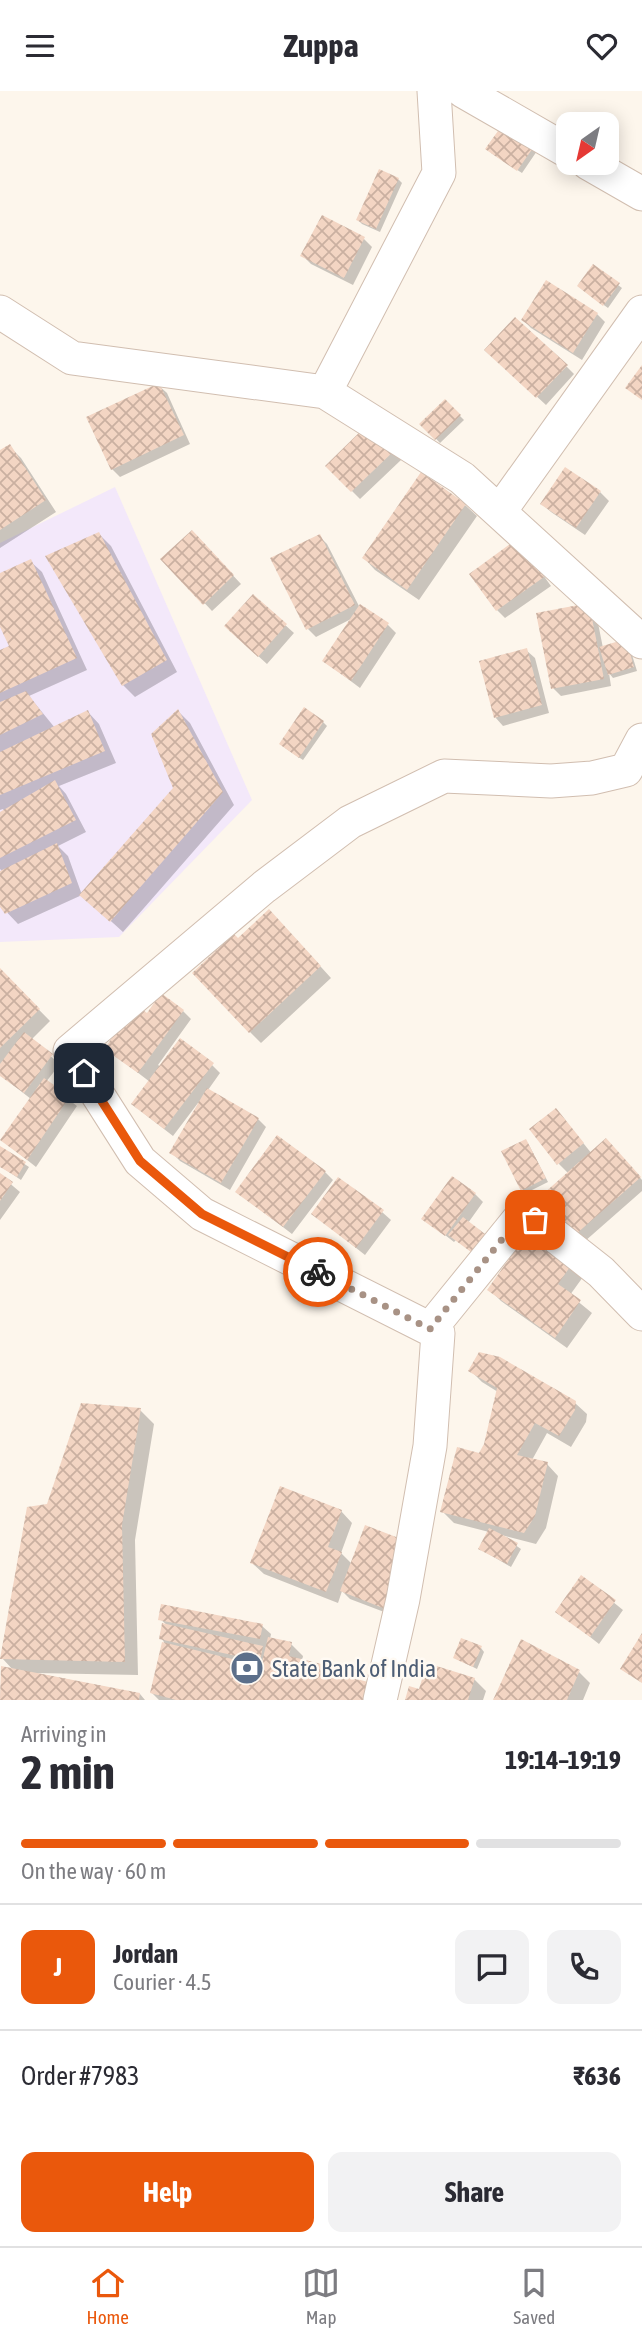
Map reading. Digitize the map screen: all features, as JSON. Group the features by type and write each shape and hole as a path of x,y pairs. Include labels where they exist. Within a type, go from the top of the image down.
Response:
{"street":[{"path":"325,392 439,173 434,91"},
{"path":"463,91 556,145"},
{"path":"608,175 642,194"},
{"path":"0,312 72,358 325,392 462,478 642,642"},
{"path":"500,511 642,312"},
{"path":"380,1700 403,1599 430,1446 438,1333 202,1214 140,1161 70,1051 264,887 350,822 444,776 551,781 592,778 626,770 642,740"},
{"path":"430,1329 520,1217 535,1220 592,1265 642,1314"}],"shaded area":[{"path":"115,487 252,800 119,937 0,942 0,543"}],"building":[{"path":"503,124 535,145 517,171 485,149"},
{"path":"379,169 399,178 376,229 356,220"},
{"path":"322,215 365,237 344,278 300,256"},
{"path":"593,264 620,283 603,306 577,286"},
{"path":"546,280 598,313 573,353 521,320"},
{"path":"515,317 568,365 536,398 484,350"},
{"path":"642,365 642,400 625,388"},
{"path":"159,383 184,435 111,470 86,417"},
{"path":"445,399 461,415 435,440 419,424"},
{"path":"368,424 394,451 351,492 325,466"},
{"path":"10,444 46,500 0,530 0,450"},
{"path":"565,467 601,491 576,528 540,504"},
{"path":"421,472 466,504 407,590 362,558"},
{"path":"192,530 234,575 203,605 160,559"},
{"path":"99,532 167,660 122,686 45,556"},
{"path":"320,534 355,605 306,630 270,558"},
{"path":"517,539 544,577 496,611 469,574"},
{"path":"31,559 77,658 0,693 0,650 9,646 0,627 0,573"},
{"path":"253,594 287,624 258,657 224,626"},
{"path":"589,603 604,679 551,689 536,613"},
{"path":"360,604 389,623 351,681 322,661"},
{"path":"626,639 634,667 608,675 599,647"},
{"path":"527,648 542,705 494,718 479,661"},
{"path":"26,691 43,714 0,735 0,702"},
{"path":"304,707 324,721 299,758 279,744"},
{"path":"178,709 223,792 110,922 79,895 173,788 151,734"},
{"path":"88,710 105,751 0,795 0,752"},
{"path":"55,780 76,820 0,858 0,812"},
{"path":"57,843 72,883 5,914 0,907 0,871"},
{"path":"269,909 321,966 249,1033 192,973 234,934 238,938"},
{"path":"0,968 40,1009 0,1048"},
{"path":"161,993 184,1010 138,1073 104,1049 136,1005 147,1013"},
{"path":"24,1032 53,1054 24,1093 0,1076 0,1064"},
{"path":"180,1038 214,1063 164,1129 131,1104"},
{"path":"44,1078 70,1096 27,1160 0,1140"},
{"path":"207,1088 259,1118 221,1183 169,1153"},
{"path":"556,1108 584,1143 557,1165 529,1129"},
{"path":"277,1135 326,1171 283,1227 235,1192"},
{"path":"606,1138 641,1177 567,1242 533,1203"},
{"path":"526,1139 546,1178 521,1191 501,1151"},
{"path":"0,1146 26,1162 17,1177 0,1167"},
{"path":"0,1173 13,1182 0,1201"},
{"path":"452,1176 476,1193 445,1236 421,1219"},
{"path":"338,1177 384,1210 356,1248 311,1214"},
{"path":"463,1217 485,1234 471,1252 448,1235"},
{"path":"533,1225 577,1257 558,1284 581,1300 555,1338 487,1290"},
{"path":"479,1352 500,1357 576,1401 575,1410 559,1436 535,1423 517,1455 548,1462 535,1516 524,1533 440,1512 457,1447 479,1453 484,1444 497,1388 468,1371"},
{"path":"81,1403 141,1408 122,1525 125,1662 0,1659 27,1507 47,1504"},
{"path":"280,1486 342,1510 328,1547 342,1552 326,1592 250,1563"},
{"path":"365,1525 409,1542 383,1608 340,1591"},
{"path":"489,1528 518,1543 507,1564 478,1549"},
{"path":"581,1575 616,1600 590,1637 555,1612"},
{"path":"161,1604 263,1624 260,1639 158,1620"},
{"path":"162,1623 263,1646 260,1661 159,1639"},
{"path":"642,1633 642,1683 620,1669"},
{"name":"State Bank of India","path":"268,1637 292,1642 289,1656 346,1670 345,1676 372,1683 368,1700 176,1700 150,1693 162,1642 261,1666"},
{"path":"461,1638 482,1646 473,1667 453,1658"},
{"path":"521,1639 580,1670 567,1700 493,1700"},
{"path":"427,1663 475,1678 468,1700 405,1700 409,1686 419,1689"},
{"path":"1,1666 140,1693 139,1700 0,1700"}],"way so far":[{"path":"318,1272 430,1329 520,1217 535,1220"}],"place":[{"name":"State Bank of India","path":"247,1668"}],"route":[{"path":"84,1073 140,1161 202,1214 318,1272"}]}
